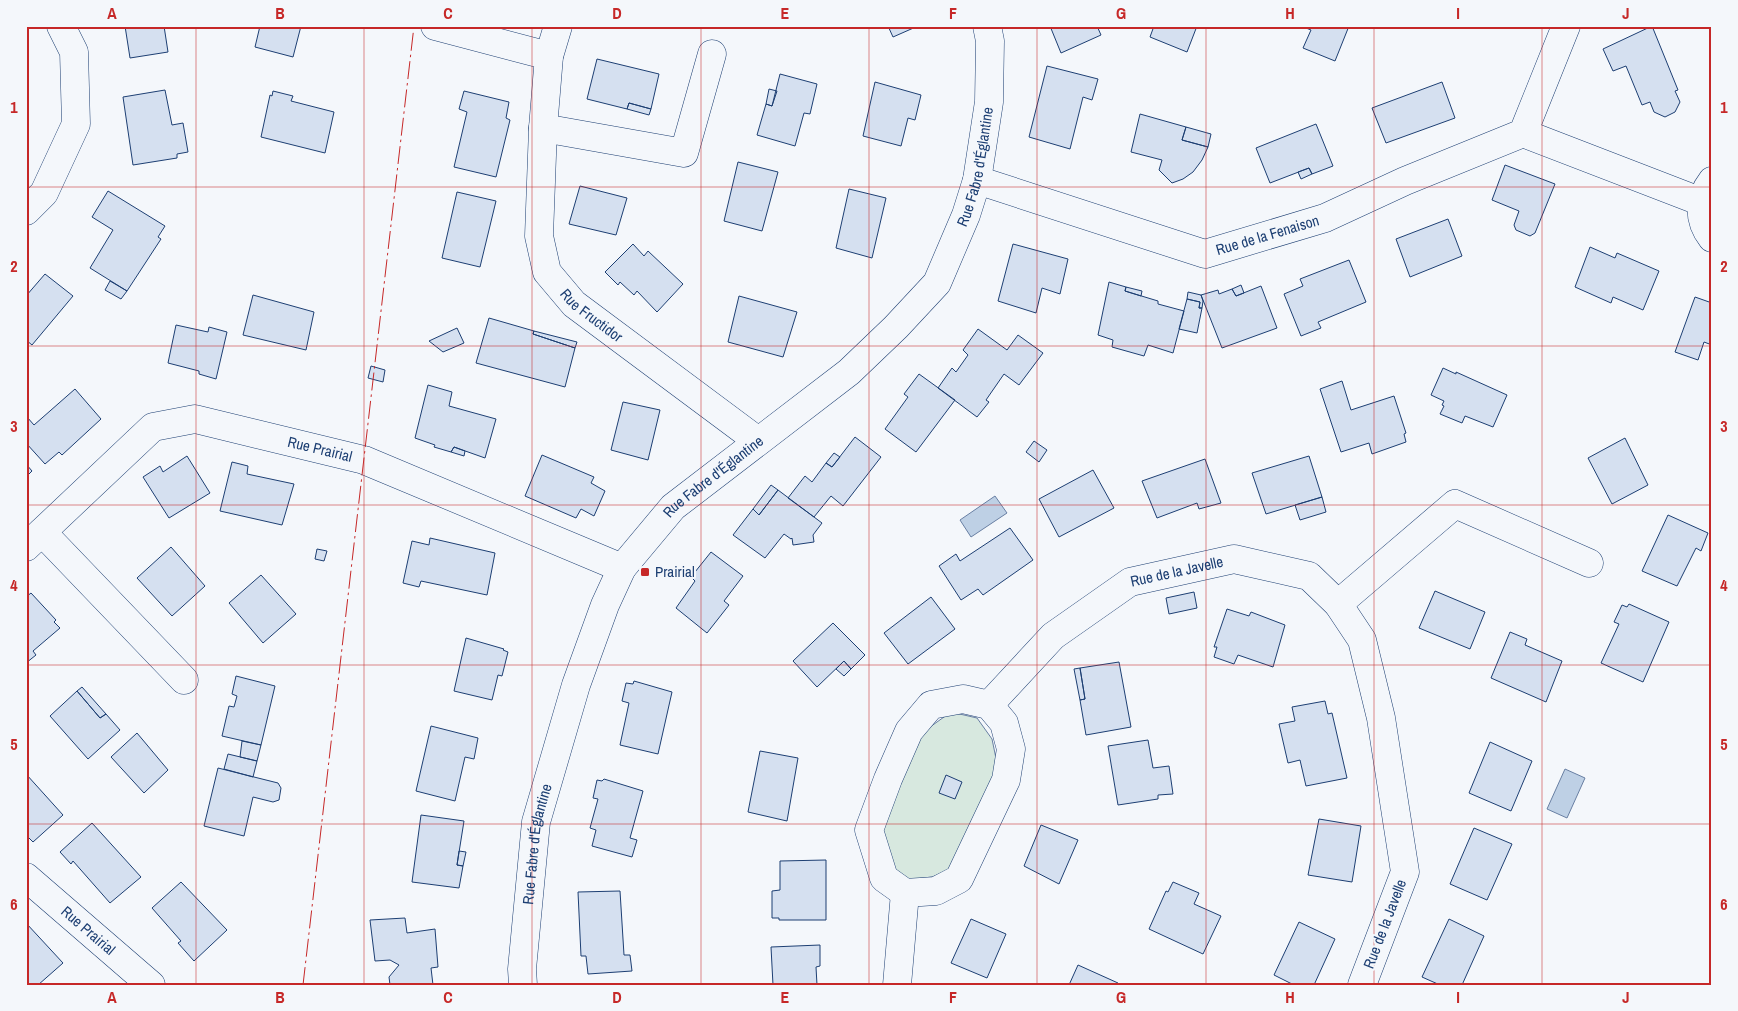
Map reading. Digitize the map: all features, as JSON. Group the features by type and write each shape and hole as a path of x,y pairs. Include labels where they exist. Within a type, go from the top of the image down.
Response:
{"street":[{"path":"26,211 44,193 76,124 74,52 62,26"},
{"path":"435,26 549,56"},
{"name":"Rue Fructidor","path":"558,26 549,56 543,128 539,236 547,272 574,304 758,441"},
{"name":"Rue Fabre d'Églantine","path":"523,985 522,969 536,822 576,686 604,605 622,568 673,507 849,372 896,327 937,282 966,214 977,180 990,102 990,41 987,26"},
{"path":"1566,26 1523,133 1707,191 1702,216 1706,230 1712,238"},
{"path":"543,128 684,153 712,54"},
{"name":"Rue de la Fenaison","path":"977,180 1205,254 1325,218 1405,181 1523,133"},
{"name":"Rue Prairial","path":"184,680 34,539 153,426 195,419 364,460 622,568"},
{"path":"1338,604 1455,504 1589,562"},
{"name":"Rue de la Javelle","path":"989,705 1054,636 1130,582 1234,559 1309,576 1338,604 1362,640 1382,718 1405,872 1362,985"},
{"path":"963,700 989,705 1004,723 1011,749 1006,780 959,879 936,891 905,893 884,878 869,830 909,731 931,705 963,700"},
{"name":"Rue Prairial","path":"26,877 152,985"},
{"path":"897,985 905,893"}],"shaded area":[{"path":"951,712 977,718 992,739 998,768 952,869 932,877 907,880 889,863 876,833 923,732"}],"water":[{"path":"995,496 1007,513 971,537 960,520"},
{"path":"1565,769 1585,778 1567,818 1547,809"}],"building":[{"path":"125,26 164,26 168,52 130,58"},
{"path":"260,26 301,26 293,57 255,47"},
{"path":"888,26 918,26 893,37"},
{"path":"1050,26 1097,26 1101,35 1061,53"},
{"path":"1154,26 1197,26 1187,52 1150,37"},
{"path":"1307,26 1349,26 1335,61 1303,48 1311,30 1306,28"},
{"path":"1652,26 1678,90 1675,91 1680,102 1675,112 1665,117 1654,112 1650,102 1642,105 1626,66 1613,71 1603,49"},
{"path":"597,59 659,74 651,109 629,103 627,109 587,99"},
{"path":"1047,66 1098,79 1092,100 1083,97 1070,149 1029,137"},
{"path":"780,74 817,84 810,114 804,113 795,146 757,135 766,104 772,106"},
{"path":"875,82 921,95 915,120 908,118 901,146 863,136"},
{"path":"1442,82 1455,118 1386,143 1372,108"},
{"path":"769,89 777,91 772,106 766,104"},
{"path":"165,90 172,125 183,123 188,152 177,154 177,158 133,165 123,97"},
{"path":"273,91 293,96 291,101 334,112 325,153 261,137 270,95 272,96"},
{"path":"464,91 509,102 506,118 510,120 496,177 454,167 467,112 459,109"},
{"path":"629,103 651,109 649,115 627,109"},
{"path":"1140,114 1186,127 1182,140 1208,147 1202,160 1193,172 1183,179 1172,183 1159,170 1162,160 1131,152"},
{"path":"1316,124 1333,166 1312,174 1309,168 1270,183 1256,148"},
{"path":"1186,127 1211,134 1208,147 1182,140"},
{"path":"738,162 778,172 762,231 724,221"},
{"path":"1505,165 1555,184 1535,233 1530,236 1516,230 1514,225 1519,211 1492,200"},
{"path":"1309,168 1312,174 1301,179 1298,172"},
{"path":"580,186 627,198 616,235 569,224"},
{"path":"849,189 886,198 872,258 836,248"},
{"path":"108,191 165,226 158,237 161,239 127,291 90,268 113,230 92,217"},
{"path":"457,192 496,201 480,267 442,258"},
{"path":"1448,219 1462,256 1410,277 1396,239"},
{"path":"633,244 644,256 648,251 683,284 657,312 637,291 634,295 620,282 618,285 605,272"},
{"path":"1013,244 1068,259 1060,294 1042,288 1036,313 998,301"},
{"path":"1590,247 1615,258 1617,253 1659,271 1643,310 1613,297 1611,303 1575,287"},
{"path":"1349,260 1366,302 1318,322 1321,328 1301,336 1284,294 1303,286 1300,279"},
{"path":"45,274 73,296 32,345 26,340 26,296"},
{"path":"110,281 127,291 121,299 105,290"},
{"path":"1109,282 1126,287 1125,291 1158,301 1158,304 1184,311 1173,353 1148,345 1144,356 1112,347 1113,340 1098,335"},
{"path":"1241,285 1244,293 1236,296 1232,289"},
{"path":"1261,286 1277,328 1222,348 1201,295 1218,290 1219,294 1232,289 1236,296"},
{"path":"1126,287 1142,291 1141,296 1125,291"},
{"path":"1188,292 1201,295 1203,301 1202,308 1199,308 1200,302 1187,299"},
{"path":"253,295 314,312 306,350 243,335"},
{"path":"739,296 797,312 783,357 728,342"},
{"path":"1695,297 1712,303 1712,345 1704,342 1698,360 1675,352"},
{"path":"1187,299 1200,302 1199,308 1202,308 1197,333 1179,329"},
{"path":"489,318 534,331 533,334 575,348 565,387 476,363"},
{"path":"176,325 208,332 209,327 227,332 216,379 199,374 199,371 168,363"},
{"path":"457,328 464,343 443,352 429,341"},
{"path":"978,329 1007,350 1018,335 1043,353 1019,385 1004,374 986,400 989,402 977,417 938,388 952,368 956,372 968,355 963,350"},
{"path":"534,331 577,342 575,348 533,334"},
{"path":"371,366 385,370 383,382 368,378"},
{"path":"1443,368 1507,395 1493,427 1465,416 1462,423 1440,414 1444,401 1431,395"},
{"path":"919,374 955,400 916,452 885,429 908,397 904,394"},
{"path":"1342,381 1351,410 1394,396 1406,433 1404,434 1406,442 1372,454 1369,443 1341,452 1320,389"},
{"path":"428,385 452,392 449,406 496,419 485,458 454,447 451,452 434,447 435,445 415,438"},
{"path":"75,389 101,419 62,455 59,452 45,464 26,443 26,418 34,425"},
{"path":"623,402 660,410 648,460 611,450"},
{"path":"855,437 881,457 843,506 831,496 814,517 788,498 805,476 812,482 826,463 832,467"},
{"path":"1625,438 1648,485 1612,504 1588,458"},
{"path":"1034,441 1047,450 1039,462 1026,452"},
{"path":"454,447 465,451 464,456 451,452"},
{"path":"834,453 840,457 832,467 826,463"},
{"path":"542,455 594,477 591,483 605,491 594,516 581,509 576,518 525,496"},
{"path":"187,456 210,493 169,518 143,477 160,466 163,472"},
{"path":"1309,456 1322,497 1266,514 1252,473"},
{"path":"1205,459 1221,503 1199,509 1197,503 1157,518 1142,481"},
{"path":"232,462 248,466 247,474 294,484 282,525 220,511"},
{"path":"26,464 32,471 26,477"},
{"path":"1093,470 1114,508 1059,537 1039,499"},
{"path":"771,485 778,490 759,515 753,509"},
{"path":"778,490 822,523 813,535 814,542 793,545 792,538 784,534 765,558 733,535 753,509 759,515"},
{"path":"1322,497 1326,512 1300,520 1295,505"},
{"path":"1668,515 1708,533 1701,551 1696,548 1677,586 1642,571"},
{"path":"1010,528 1033,560 983,595 978,589 961,600 939,566 956,554 960,561"},
{"path":"430,538 495,553 487,595 421,581 419,587 403,583 412,541 429,545"},
{"path":"171,547 205,586 172,616 137,578"},
{"path":"317,549 327,551 324,561 315,559"},
{"path":"711,552 743,576 724,601 729,605 707,633 676,608 695,581 691,577"},
{"path":"261,575 296,614 263,643 229,603"},
{"path":"1435,591 1485,612 1470,649 1419,628"},
{"path":"1194,592 1197,608 1169,614 1166,598"},
{"path":"31,593 56,620 54,622 60,628 33,651 36,655 26,663 26,597"},
{"path":"931,597 955,629 908,664 884,633"},
{"path":"1629,604 1669,622 1643,682 1601,663 1619,624 1614,622 1622,605 1627,607"},
{"path":"1227,609 1249,616 1251,612 1285,625 1273,667 1238,655 1234,664 1214,657 1217,647 1214,647"},
{"path":"833,623 865,655 851,669 844,661 817,687 793,661"},
{"path":"1510,632 1527,639 1525,645 1562,661 1546,702 1491,678"},
{"path":"466,638 504,649 508,652 502,676 498,675 492,700 454,691"},
{"path":"844,661 851,669 844,676 836,669"},
{"path":"1119,662 1131,727 1086,735 1080,700 1085,699 1080,668"},
{"path":"1080,668 1085,699 1080,700 1074,669"},
{"path":"236,676 275,686 261,745 222,736 229,706 234,707 237,696 232,694"},
{"path":"634,681 672,692 658,754 620,745 629,703 622,701 626,683 633,684"},
{"path":"82,687 106,714 100,718 77,691"},
{"path":"77,691 100,718 106,714 120,730 88,759 50,716"},
{"path":"1325,701 1328,714 1332,713 1347,778 1306,786 1300,760 1288,763 1279,724 1295,721 1292,707"},
{"path":"431,726 478,738 474,759 465,757 455,801 416,791"},
{"path":"137,733 168,770 144,793 111,757"},
{"path":"1148,740 1153,768 1169,766 1173,794 1158,795 1158,799 1118,805 1108,746"},
{"path":"242,741 261,745 257,761 240,757"},
{"path":"1490,742 1532,761 1511,811 1469,793"},
{"path":"760,751 798,758 787,821 748,812"},
{"path":"228,754 257,761 253,777 224,769"},
{"path":"218,768 278,783 281,788 279,800 273,802 253,797 244,836 204,826"},
{"path":"26,774 63,815 33,842 26,835"},
{"path":"946,775 962,782 955,799 939,793"},
{"path":"604,779 643,791 630,838 637,840 632,857 592,846 596,830 590,828 598,799 593,798 597,780 602,781"},
{"path":"421,815 464,821 457,865 463,866 459,888 412,882"},
{"path":"1319,819 1361,826 1352,882 1308,875"},
{"path":"92,823 141,877 110,903 73,861 71,864 60,852"},
{"path":"1041,825 1078,840 1059,884 1024,866"},
{"path":"1474,828 1512,844 1487,900 1450,884"},
{"path":"459,851 466,852 463,866 457,865"},
{"path":"826,860 826,920 779,920 779,918 772,918 772,891 780,890 780,861"},
{"path":"181,882 227,930 194,961 178,943 181,941 152,908"},
{"path":"1173,882 1199,893 1194,904 1221,916 1203,954 1149,929 1166,891 1168,892"},
{"path":"620,891 624,955 630,955 632,971 588,974 586,956 581,956 578,892"},
{"path":"405,918 407,933 435,929 438,967 431,968 433,985 390,985 389,977 399,965 390,960 375,961 370,920"},
{"path":"971,919 1006,934 987,978 951,963"},
{"path":"1449,919 1484,936 1462,985 1440,985 1422,977"},
{"path":"1299,922 1335,939 1314,985 1294,985 1274,975"},
{"path":"26,923 63,963 38,985 26,985"},
{"path":"820,945 820,966 816,967 817,985 773,985 771,947"},
{"path":"1078,965 1118,983 1117,985 1069,985"}],"power":[{"path":"303,985 414,26"}],"place":[{"name":"Prairial","path":"645,572"}]}
